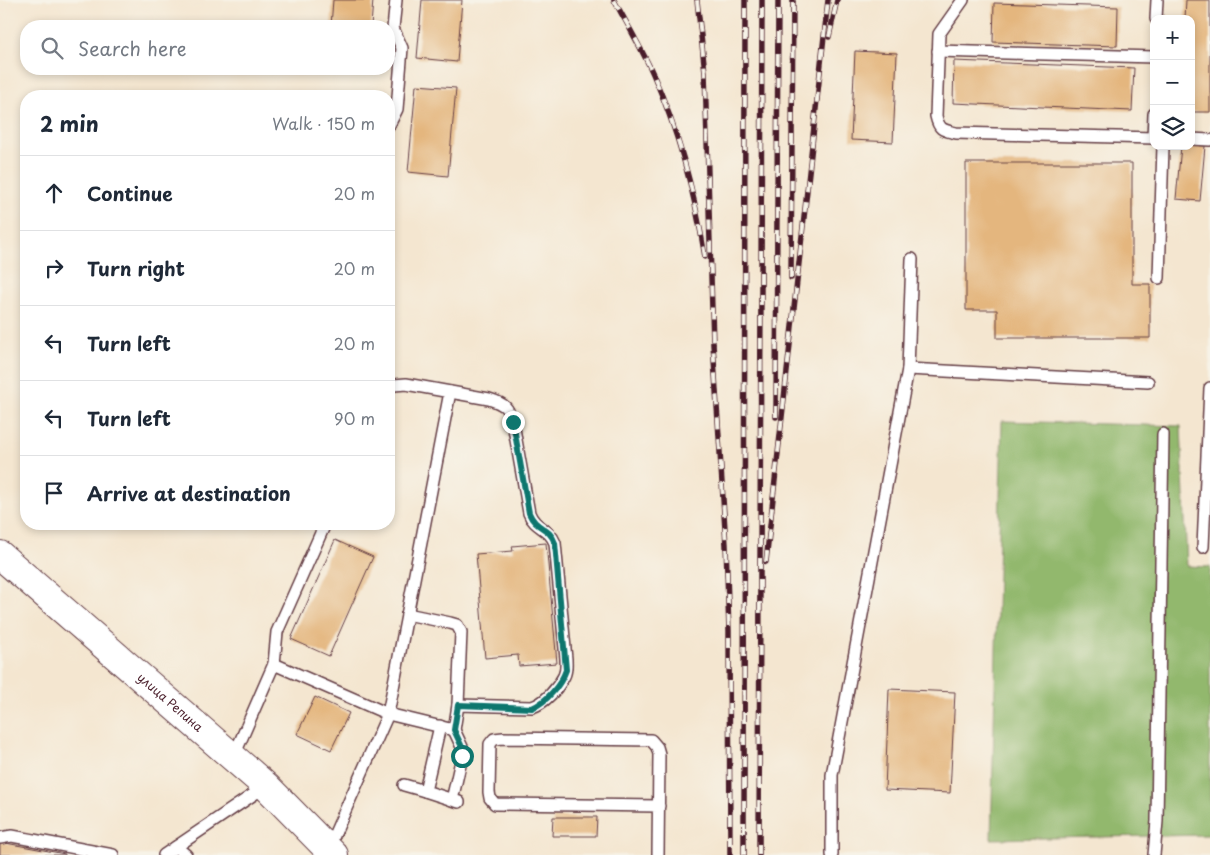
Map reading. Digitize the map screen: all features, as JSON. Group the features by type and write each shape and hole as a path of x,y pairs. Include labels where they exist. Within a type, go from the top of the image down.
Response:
{"street":[{"name":"улица Репина","path":"0,555 266,786 331,852"}],"lane":[{"path":"394,20 396,0"},
{"path":"963,0 939,34 936,116 938,124 944,130 956,133 1150,138"},
{"path":"1156,15 1157,0"},
{"path":"395,32 402,48 397,109 395,113"},
{"path":"938,51 1150,57"},
{"path":"1195,139 1210,140"},
{"path":"1160,278 1163,150"},
{"path":"832,855 832,776 908,369 912,258"},
{"path":"908,369 1148,382"},
{"path":"395,385 406,384 500,402 509,410 513,422 532,522 552,535 555,543 566,659 564,676 539,705 523,708 458,705"},
{"path":"1203,547 1210,388"},
{"path":"331,852 388,714 450,392"},
{"path":"1154,855 1157,821 1163,434"},
{"path":"233,758 274,664 277,632 322,530"},
{"path":"404,785 456,801 463,752 454,730 458,705 461,632 457,625 407,614"},
{"path":"274,664 388,714 454,730"},
{"path":"425,791 440,726"},
{"path":"658,855 659,806 659,754 657,746 651,740 642,738 503,738 494,739 490,744 488,792 490,798 496,804 659,806"},
{"path":"164,855 266,786"},
{"path":"0,838 12,836 113,855"},
{"path":"176,847 186,855"}],"green space":[{"path":"1002,421 1181,426 1187,566 1210,567 1210,835 991,839"}],"building":[{"path":"333,0 373,0 371,20 331,20"},
{"path":"422,0 462,0 457,62 417,58"},
{"path":"1186,0 1210,0 1210,112 1195,112 1195,15 1185,15"},
{"path":"994,3 1118,7 1117,46 993,42"},
{"path":"855,51 897,53 893,142 851,140"},
{"path":"954,61 1134,68 1132,111 953,103"},
{"path":"416,85 456,88 448,176 408,172"},
{"path":"1195,145 1205,146 1200,201 1176,199 1181,150 1195,150"},
{"path":"966,163 1132,163 1132,284 1150,284 1150,338 997,338 997,310 966,310"},
{"path":"335,540 373,557 329,656 291,639"},
{"path":"546,543 557,663 519,666 518,655 485,658 476,554 513,551 512,546"},
{"path":"889,689 955,692 950,793 885,790"},
{"path":"315,697 349,713 331,750 297,734"},
{"path":"553,817 597,817 596,836 552,836"},
{"path":"0,842 65,854 65,855 0,855"}],"railway":[{"path":"614,0 649,65 671,119 691,187 705,257"},
{"path":"697,0 705,72 713,344 726,545 729,631 730,855"},
{"path":"744,855 745,0"},
{"path":"759,855 762,0"},
{"path":"776,417 778,0"},
{"path":"791,278 793,0"},
{"path":"766,562 828,0"},
{"path":"829,37 837,0"}],"route":[{"path":"462,756 462,747 454,730 458,705 532,708 545,700 560,682 566,670 555,543 552,535 532,522 513,422"}]}
